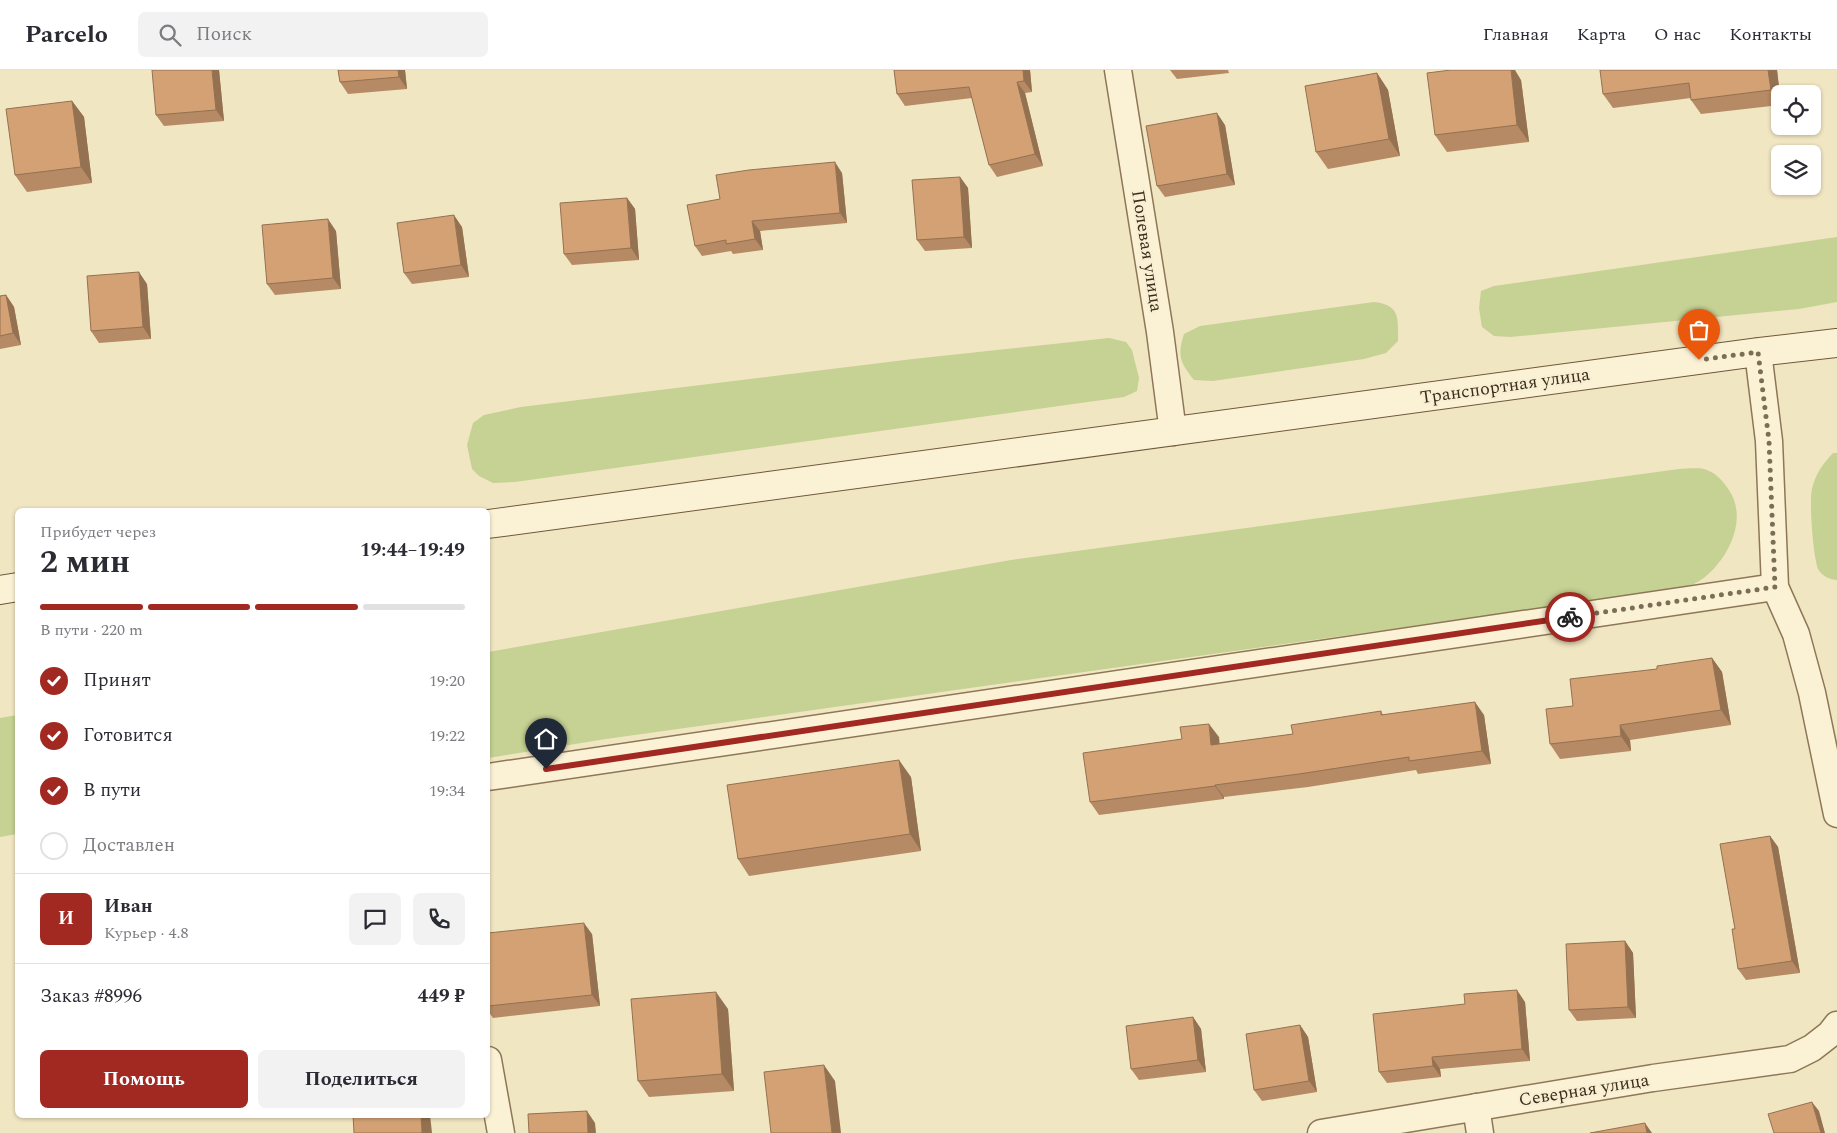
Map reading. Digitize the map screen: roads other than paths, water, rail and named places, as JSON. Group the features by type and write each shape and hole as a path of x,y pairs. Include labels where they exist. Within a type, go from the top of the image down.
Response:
{"main road":[{"name":"Транспортная улица","path":"490,524 1758,352 1837,343"},
{"path":"0,590 15,588"}],"street":[{"name":"Полевая улица","path":"1118,70 1160,332 1173,432"},
{"path":"1758,352 1769,441 1775,587 1796,634 1803,659 1812,693 1837,814"},
{"path":"490,778 1775,587"},
{"name":"Северная улица","path":"1321,1133 1653,1078 1790,1059 1812,1048 1830,1034 1837,1025"},
{"path":"490,1071 501,1133"},
{"path":"1476,1107 1480,1133"}]}
